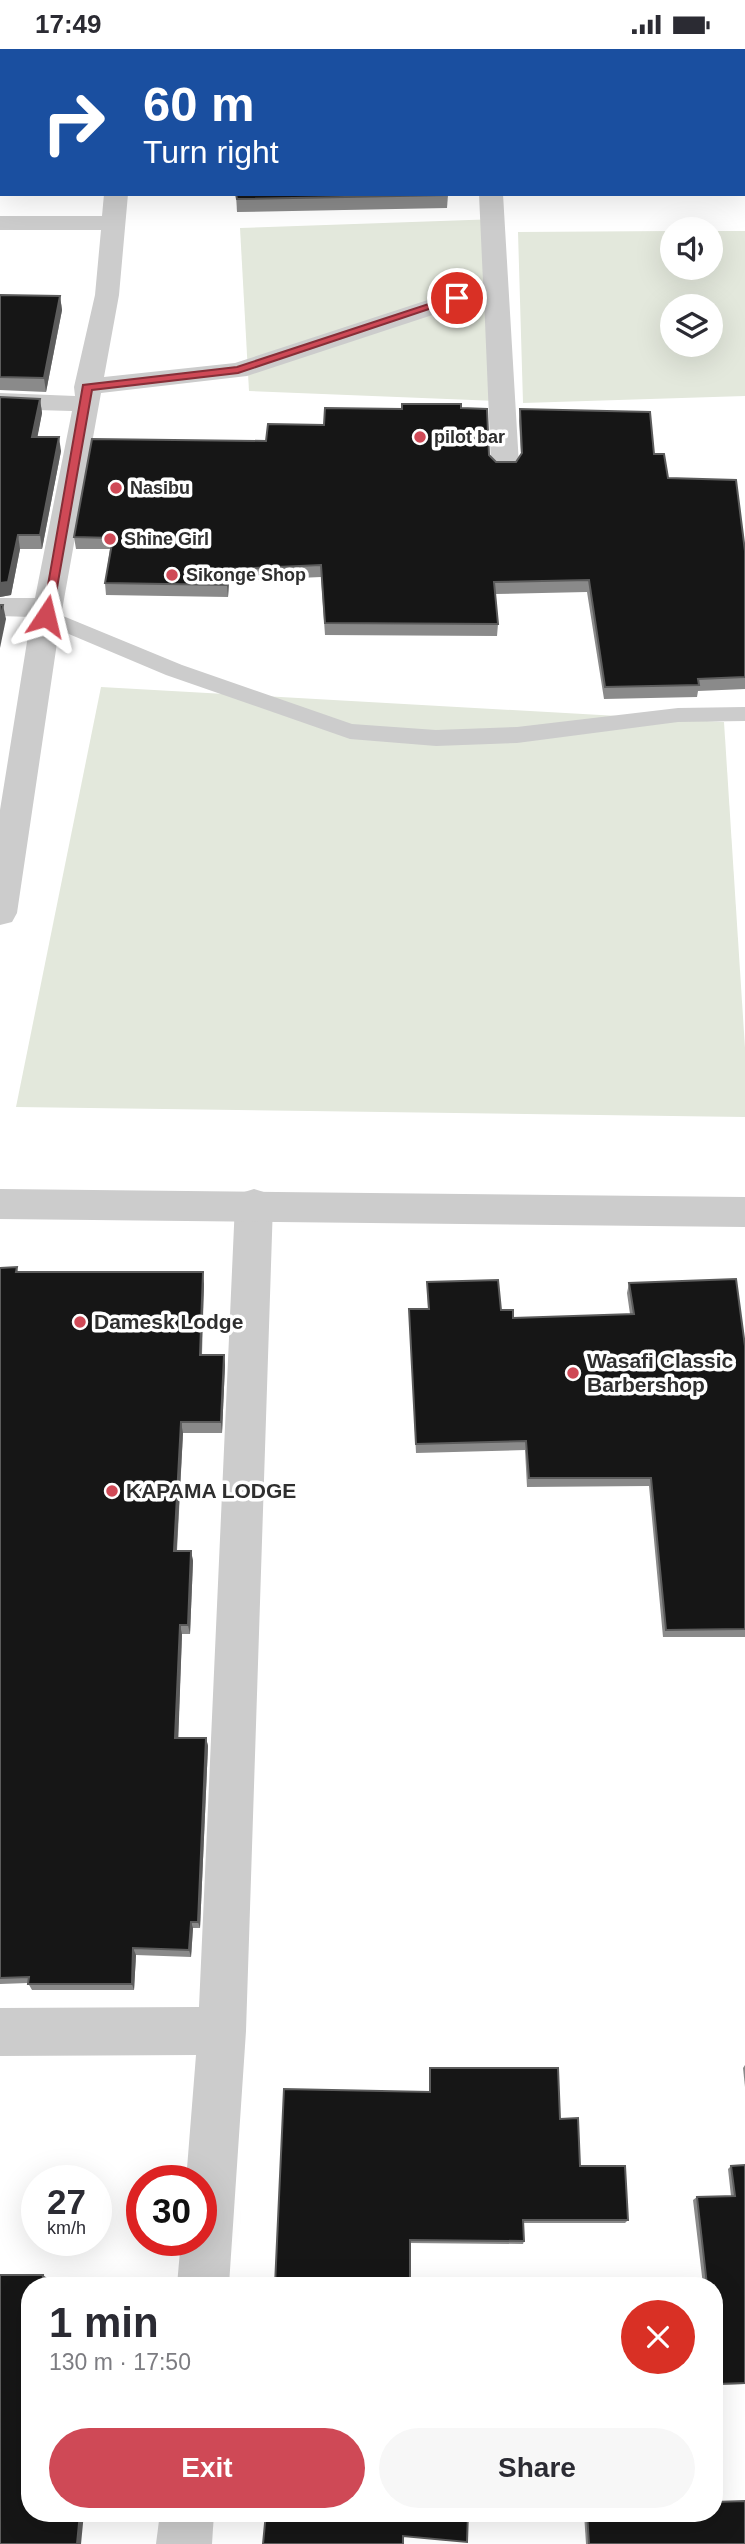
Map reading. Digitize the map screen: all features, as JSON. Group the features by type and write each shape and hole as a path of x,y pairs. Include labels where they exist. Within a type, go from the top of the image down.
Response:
{"street":[{"path":"0,913 6,831 86,395 107,295 116,196"},
{"path":"491,196 505,465"},
{"path":"0,223 113,223"},
{"path":"0,401 86,395 238,370 495,286"},
{"path":"0,607 47,612"},
{"path":"0,1204 254,1204 745,1212"},
{"path":"204,2277 222,2031 254,1204"},
{"path":"0,2032 222,2031"},
{"path":"184,2544 186,2522"}],"lane":[{"path":"47,612 174,670 286,712 350,731 436,738 517,735 678,715 745,714"}],"shaded area":[{"path":"498,219 497,401 249,391 240,228"},
{"path":"660,231 660,280 723,280 723,231 745,231 745,396 523,403 518,232"},
{"path":"101,687 724,722 745,1048 745,1117 16,1107"}],"building":[{"path":"236,196 395,196 237,199"},
{"path":"0,295 60,296 44,378 0,377"},
{"path":"0,397 40,399 32,437 59,437 40,535 18,535 8,582 0,583"},
{"path":"402,404 461,404 461,408 487,409 489,455 496,462 516,462 522,453 520,409 650,412 654,454 664,454 668,478 736,480 745,551 745,677 698,679 699,685 605,687 589,580 494,582 498,624 325,623 321,565 228,569 227,585 105,583 113,538 74,537 92,439 266,441 268,424 324,425 325,408 402,409"},
{"path":"17,1267 16,1272 203,1272 200,1355 224,1355 221,1422 181,1422 174,1551 191,1551 188,1625 180,1625 175,1738 206,1738 198,1922 191,1922 189,1950 133,1948 132,1984 28,1984 29,1977 0,1978 0,1268"},
{"path":"736,1279 745,1346 745,1629 666,1630 651,1478 529,1478 526,1441 416,1444 409,1309 429,1309 427,1282 498,1280 501,1310 513,1310 513,1318 634,1314 629,1283"},
{"path":"430,2068 558,2068 560,2119 578,2118 580,2166 625,2166 628,2220 523,2220 524,2241 410,2240 410,2277 275,2277 284,2089 430,2092"},
{"path":"745,2165 745,2383 723,2384 723,2277 706,2277 697,2197 735,2196 731,2166"},
{"path":"0,2275 43,2275 21,2277 21,2522 79,2522 77,2544 0,2544"},
{"path":"745,2501 745,2544 589,2544 588,2522 723,2522 723,2502"},
{"path":"265,2522 468,2522 467,2542 403,2536 403,2544 263,2544"}],"place":[{"name":"pilot bar","path":"420,437"},
{"name":"Nasibu","path":"116,488"},
{"name":"Shine Girl","path":"110,539"},
{"name":"Sikonge Shop","path":"172,575"},
{"name":"Damesk Lodge","path":"80,1322"},
{"name":"Wasafi Classic Barbershop","path":"573,1373"},
{"name":"KAPAMA LODGE","path":"112,1491"}],"route":[{"path":"46,616 87,387 238,370 457,298"}]}
